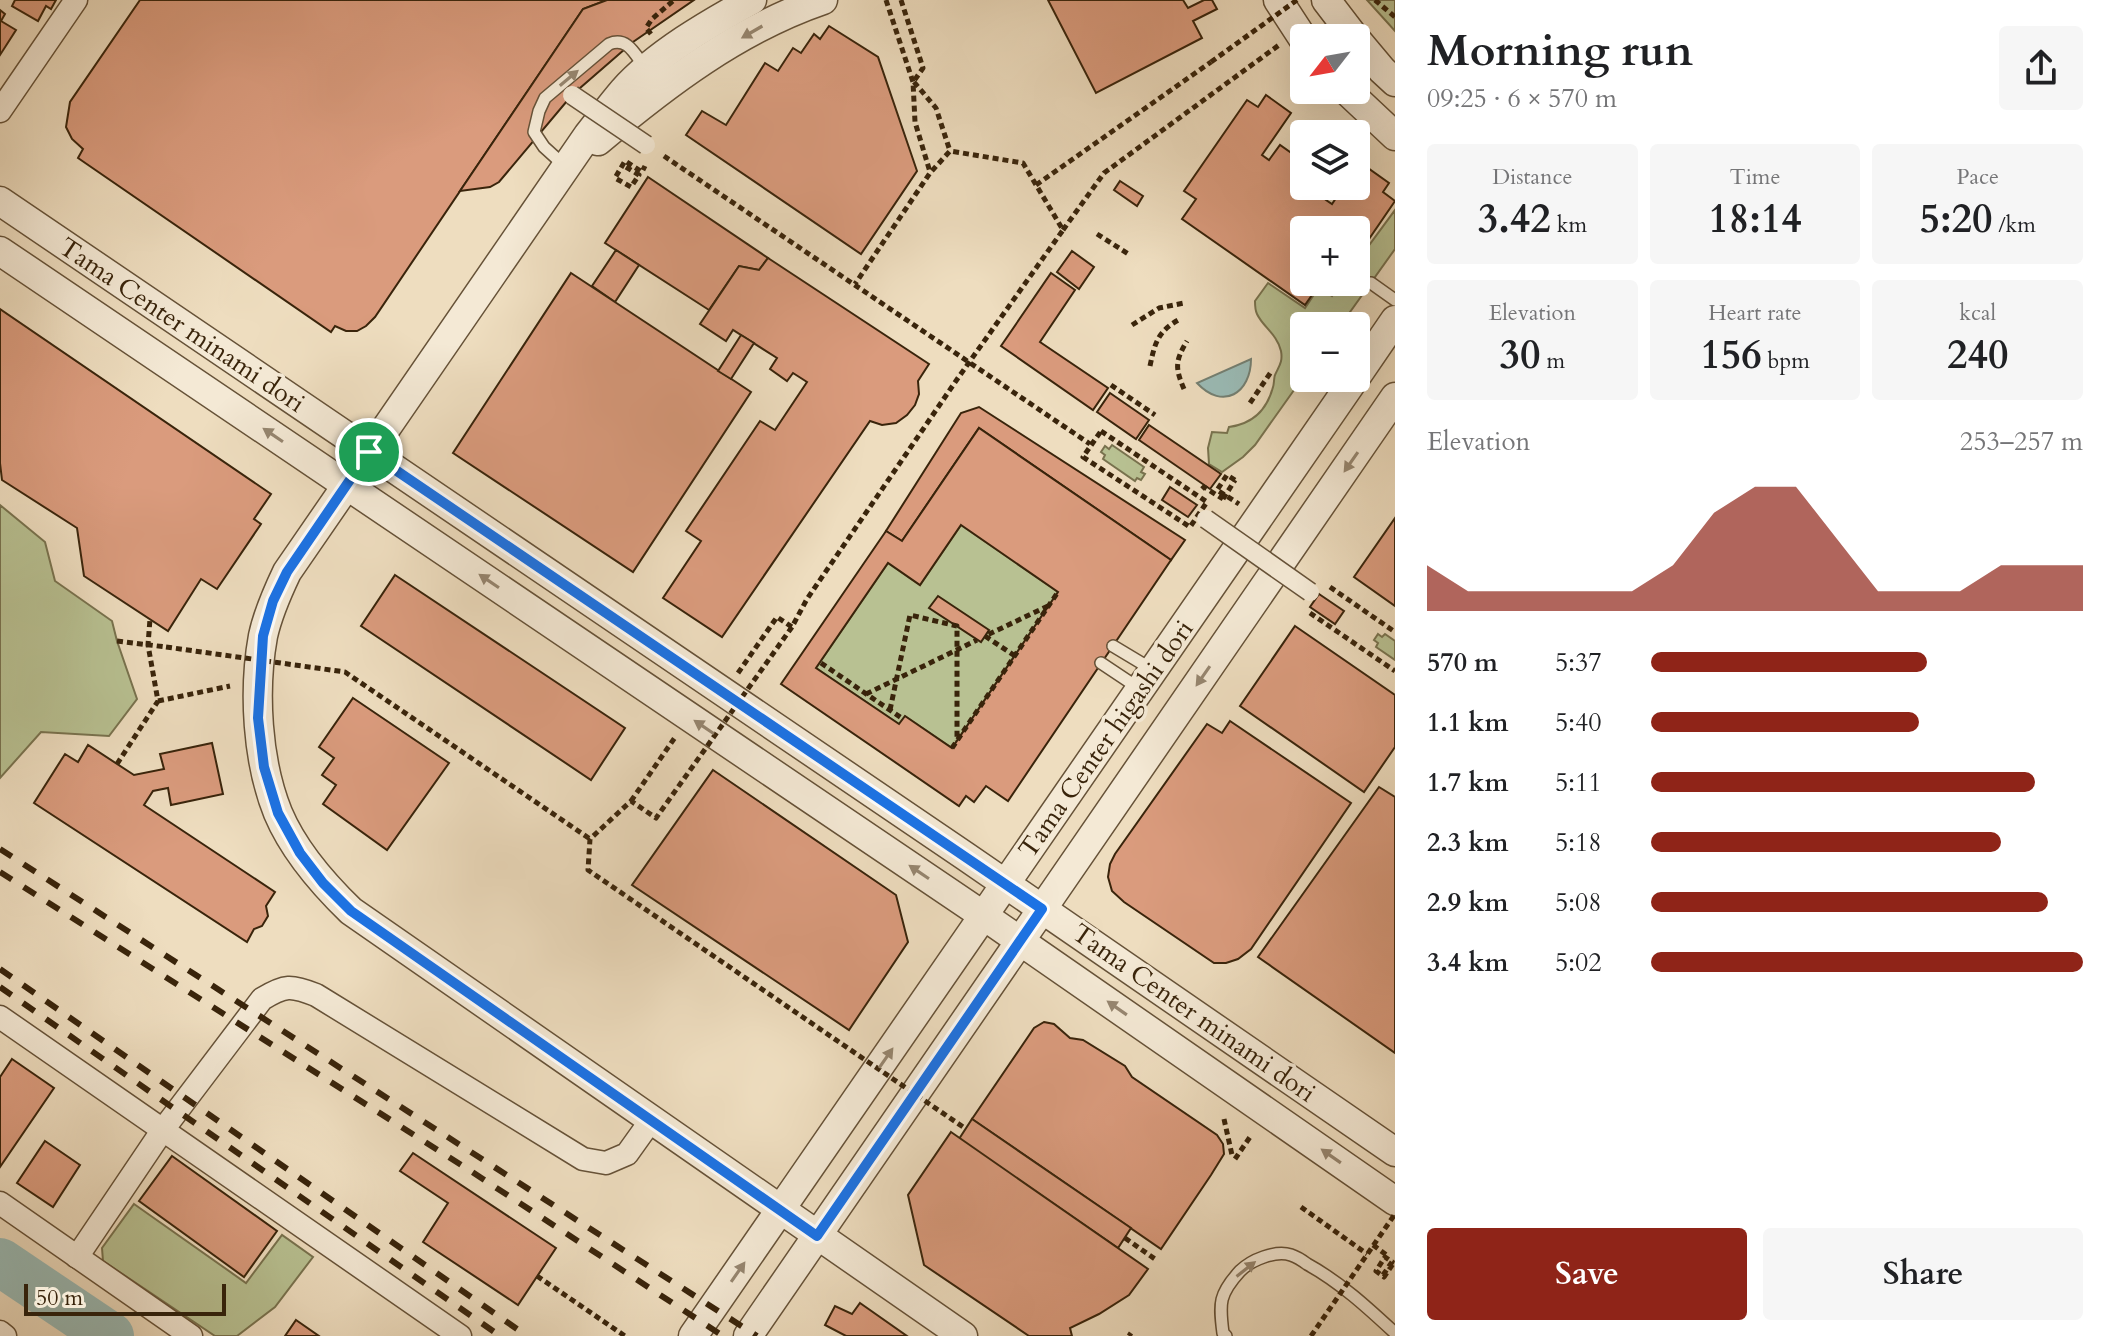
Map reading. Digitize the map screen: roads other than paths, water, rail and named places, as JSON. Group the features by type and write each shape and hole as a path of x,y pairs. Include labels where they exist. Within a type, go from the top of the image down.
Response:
{"street":[{"path":"0,111 76,0"},
{"path":"752,0 692,36 625,89 588,135 287,572 273,601 263,636 258,718 264,767 278,813 300,853 351,911 963,1336"},
{"path":"561,175 641,105 684,73 765,24 823,0"},
{"path":"1278,0 1290,33"},
{"path":"1326,0 1345,24"},
{"path":"1370,55 1395,82"},
{"path":"572,95 646,145"},
{"path":"1361,104 1395,136"},
{"name":"Tama Center minami dori","path":"0,201 1395,1152"},
{"name":"Tama Center minami dori","path":"0,251 984,916 1395,1201"},
{"name":"Tama Center higashi dori","path":"1370,357 1395,320"},
{"name":"Tama Center higashi dori","path":"693,1336 1346,392"},
{"name":"Tama Center higashi dori","path":"748,1336 1395,397"},
{"path":"1206,519 1312,594"},
{"path":"77,1257 162,1131 262,999 277,990 296,987 316,995 583,1159 606,1163 627,1154 652,1119"},
{"path":"0,1017 460,1336"},
{"path":"0,1203 191,1336"},
{"path":"0,1332 5,1336"}],"lane":[{"path":"561,175 534,132 545,98 609,44 618,40 624,42 646,70"},
{"path":"1371,283 1395,300"},
{"path":"1113,646 1147,680"},
{"path":"1101,663 1147,680"},
{"path":"1226,1336 1220,1309 1227,1286 1245,1266 1266,1256 1290,1254 1365,1305 1395,1333"}],"water":[{"path":"1251,359 1246,381 1234,394 1216,396 1197,383"}],"waterway":[{"path":"0,1262 110,1336"}],"railway":[{"path":"0,849 757,1336"},
{"path":"0,872 463,1166 723,1336"},
{"path":"0,969 527,1336"},
{"path":"0,987 500,1336"}]}
